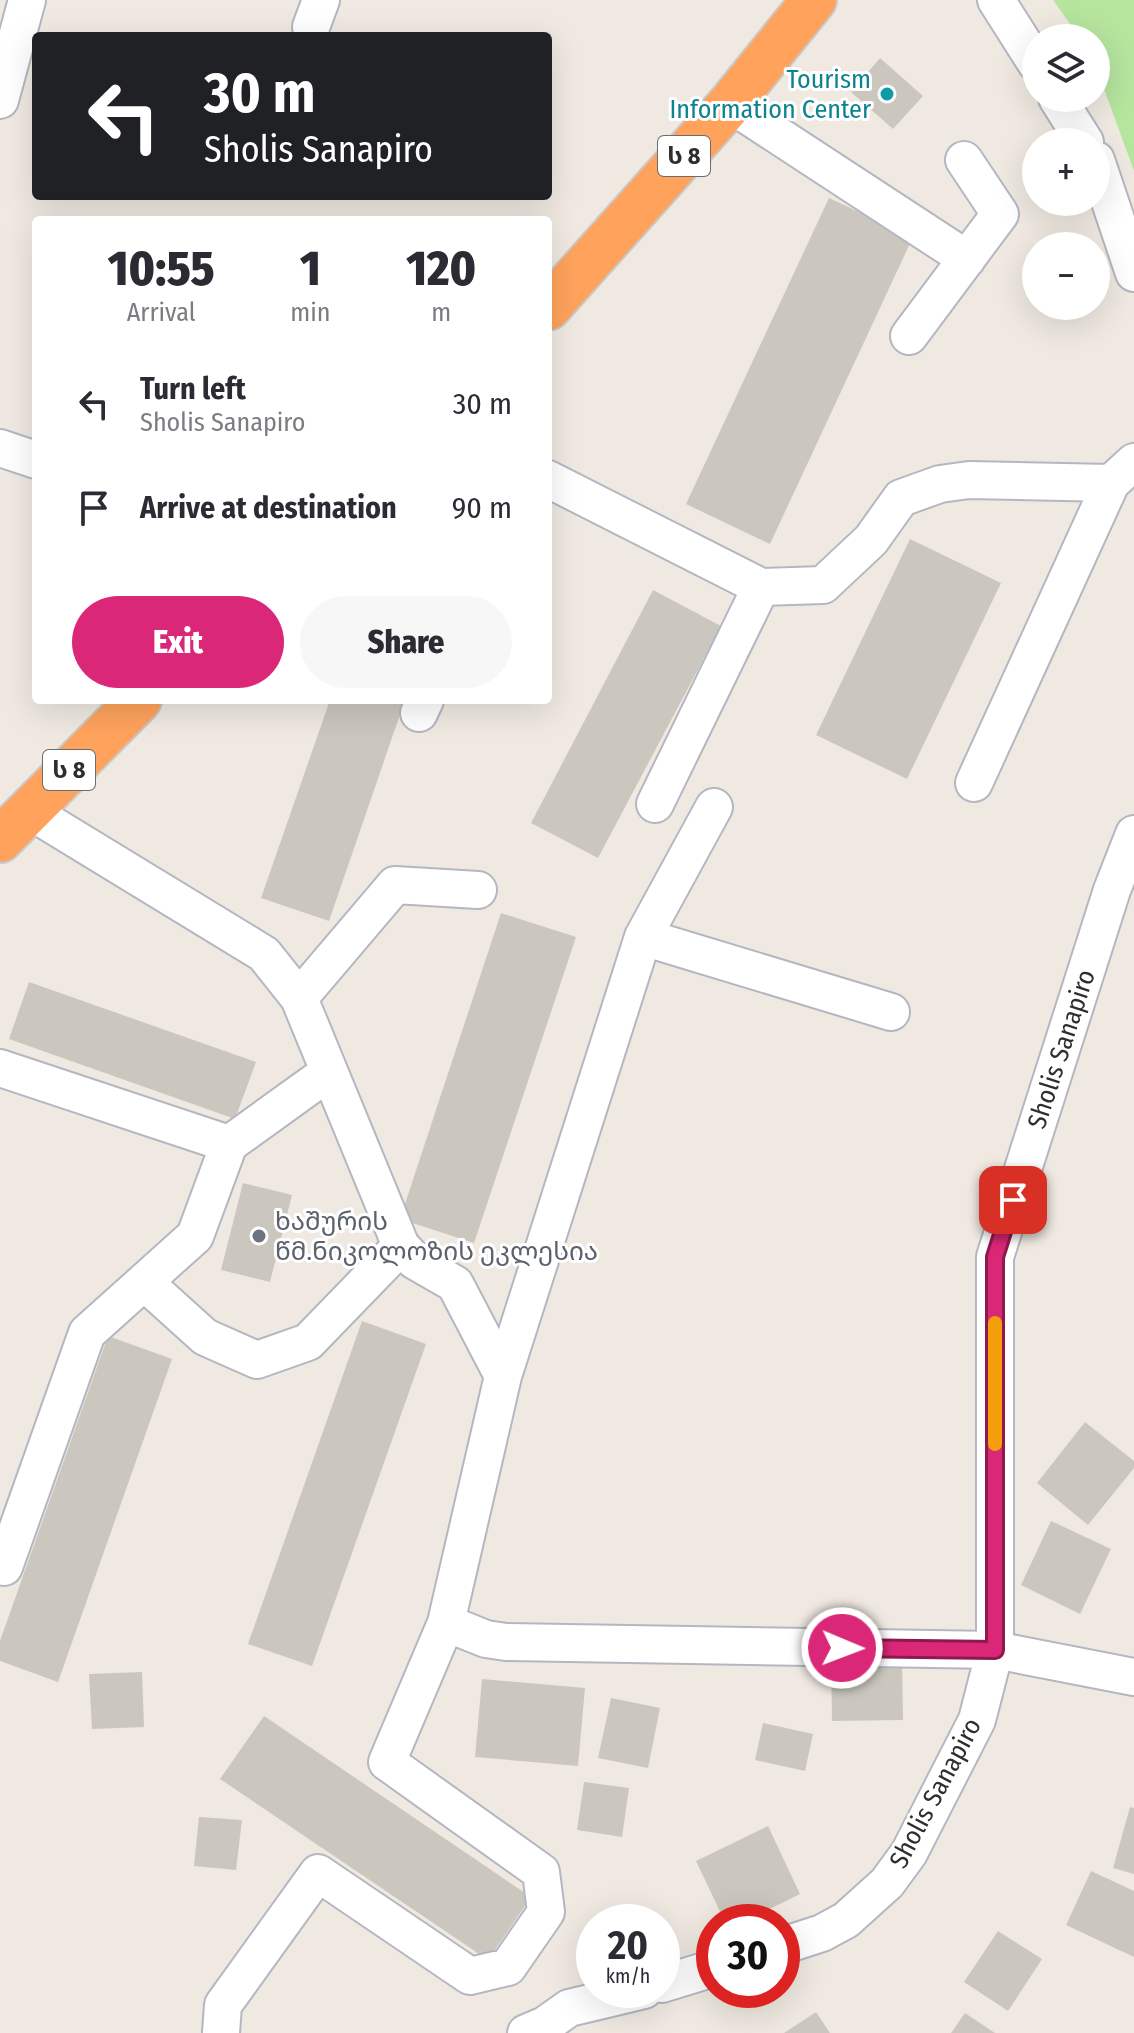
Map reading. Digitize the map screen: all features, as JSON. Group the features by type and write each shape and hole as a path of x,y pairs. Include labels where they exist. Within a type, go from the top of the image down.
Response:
{"highway":[{"name":"ს 8","path":"552,304 730,104 814,0"},
{"name":"ს 8","path":"14,825 135,704"}],"street":[{"path":"0,100 27,0"},
{"path":"996,0 1022,41"},
{"path":"730,104 967,259"},
{"path":"909,336 1000,214 964,160"},
{"path":"1110,202 1134,273"},
{"path":"0,448 32,459"},
{"path":"552,481 761,587 823,585 871,540 901,498 940,484 1122,473 974,783"},
{"path":"655,804 761,587"},
{"path":"221,2033 223,2005 318,1873 470,1976 508,1967 546,1912 541,1872 387,1762 446,1623 503,1376 643,937 714,807"},
{"path":"14,825 264,954 299,998 401,1246 415,1261 455,1284 503,1376"},
{"name":"Sholis Sanapiro","path":"800,1940 846,1920 887,1883 909,1853 977,1720 995,1650 995,1257 1123,893 1134,834"},
{"path":"299,998 395,885 478,890"},
{"path":"643,937 891,1012"},
{"path":"0,1068 229,1144"},
{"path":"4,1567 87,1333 195,1236 229,1144 329,1072"},
{"path":"144,1282 205,1337 257,1360 308,1342 401,1246"},
{"path":"446,1623 486,1639 506,1642 995,1650 1134,1677"},
{"path":"540,2031 569,2008 576,2006"}],"green space":[{"path":"1053,0 1134,0 1134,171 1110,105 1110,24 1070,24"}],"building":[{"name":"Tourism Information Center","path":"880,58 923,96 893,129 851,92"},
{"path":"829,198 913,237 770,544 686,504"},
{"path":"910,539 1001,583 907,779 816,735"},
{"path":"653,590 721,626 598,858 531,823"},
{"path":"329,704 404,704 329,921 261,898"},
{"path":"501,913 576,937 474,1243 400,1219"},
{"path":"29,982 256,1062 235,1119 9,1039"},
{"path":"243,1183 292,1195 270,1282 221,1270"},
{"path":"362,1321 426,1344 312,1666 248,1644"},
{"path":"108,1336 172,1359 58,1682 0,1661 0,1641"},
{"path":"1085,1422 1134,1461 1134,1468 1088,1525 1037,1483"},
{"path":"1051,1521 1111,1549 1080,1614 1021,1585"},
{"path":"902,1659 903,1720 832,1721 831,1660"},
{"path":"142,1672 144,1727 92,1729 89,1674"},
{"path":"482,1679 585,1688 578,1766 475,1757"},
{"path":"611,1698 660,1708 648,1768 598,1758"},
{"path":"264,1716 531,1897 488,1960 220,1779"},
{"path":"763,1723 813,1734 805,1771 755,1760"},
{"path":"584,1782 629,1788 622,1837 577,1830"},
{"path":"1130,1807 1134,1808 1134,1874 1113,1868"},
{"path":"199,1817 242,1820 236,1870 194,1866"},
{"path":"768,1826 800,1894 780,1904 716,1904 696,1861"},
{"path":"1091,1871 1134,1891 1134,1957 1066,1925"},
{"path":"998,1931 1042,1959 1008,2011 964,1982"},
{"path":"816,2012 830,2033 784,2033"},
{"path":"965,2013 995,2033 951,2033"}],"slow traffic":[{"path":"995,1323 995,1444"}],"place":[{"name":"Tourism Information Center","path":"887,94"},
{"name":"ხაშურის წმ.ნიკოლოზის ეკლესია","path":"259,1236"}],"route":[{"path":"842,1648 995,1650 995,1257 1013,1200"}]}
